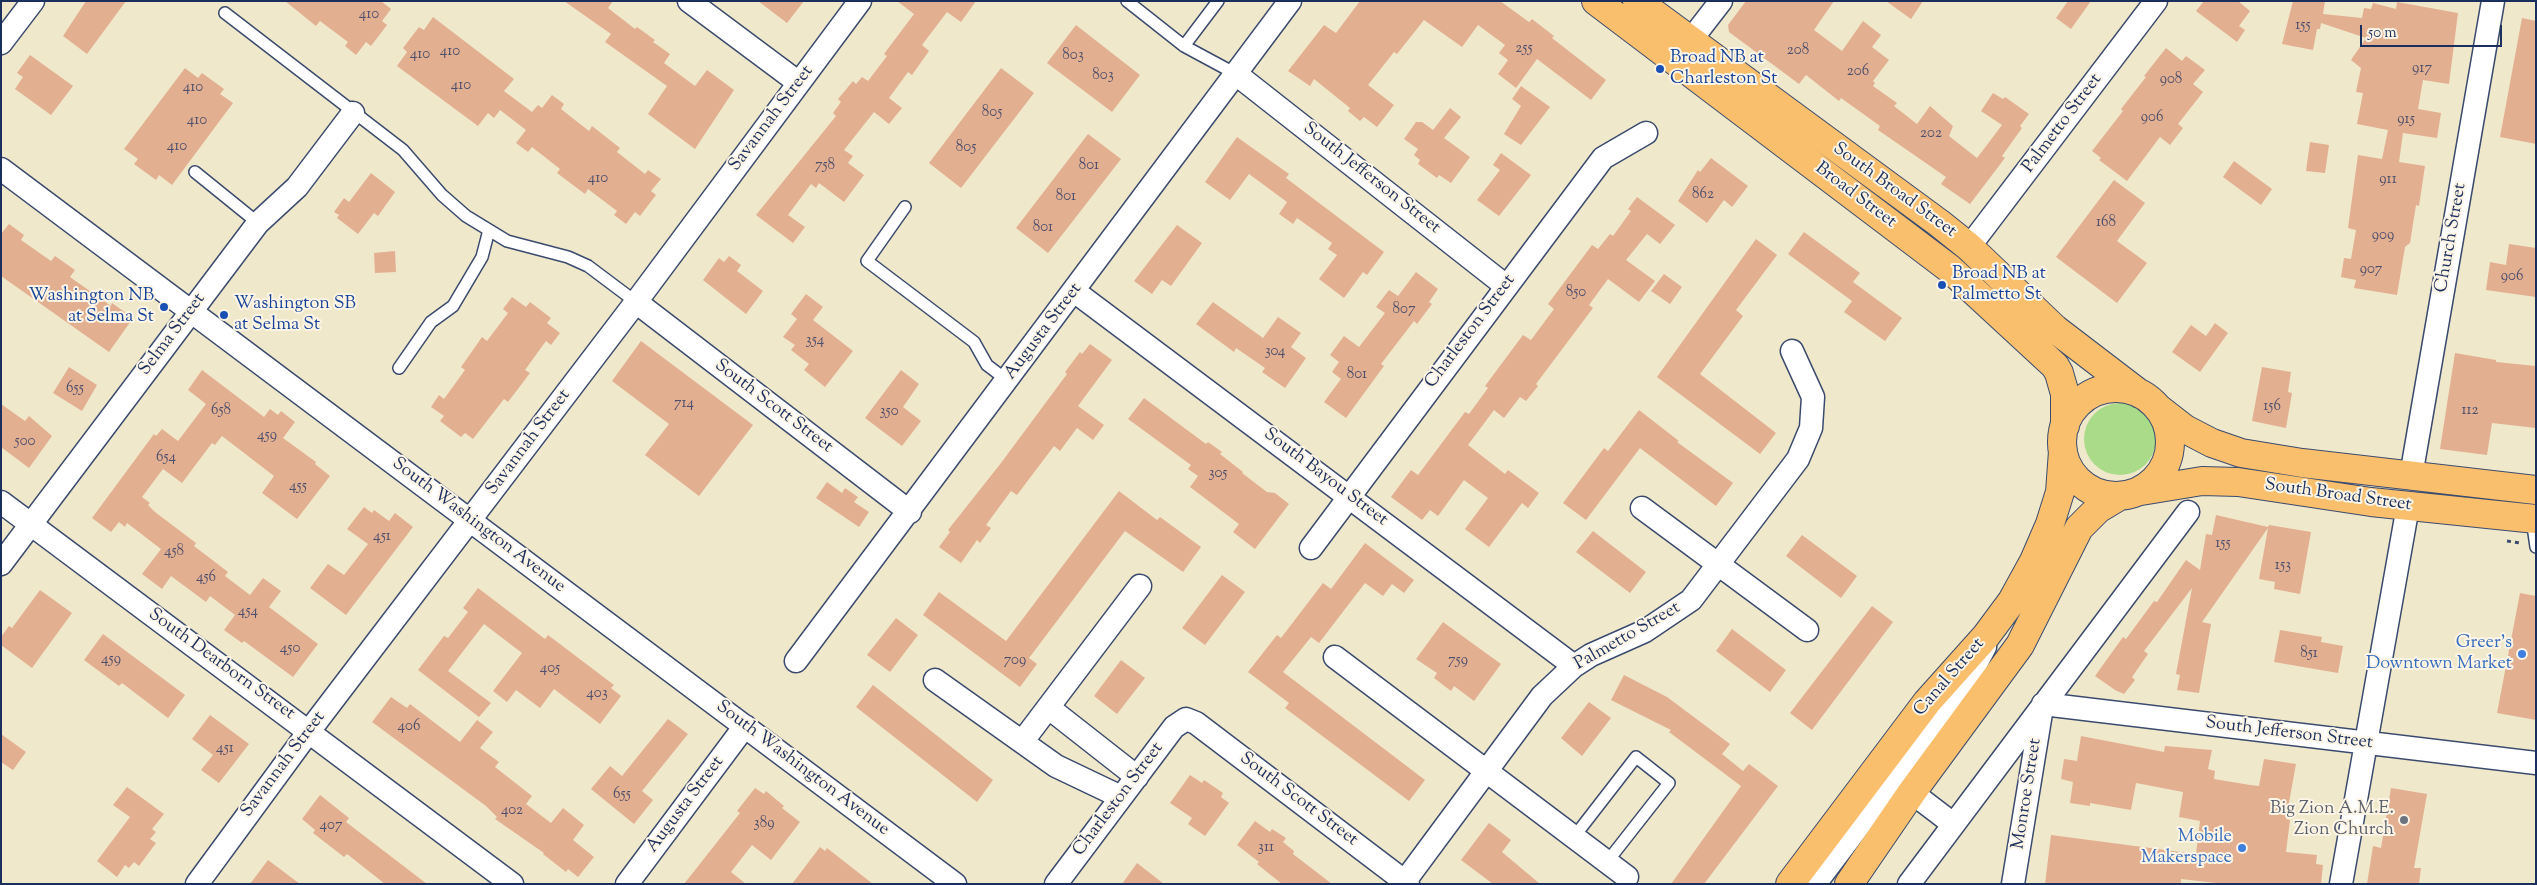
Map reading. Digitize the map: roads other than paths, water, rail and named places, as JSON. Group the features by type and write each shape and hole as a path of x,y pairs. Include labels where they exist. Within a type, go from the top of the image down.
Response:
{"main road":[{"name":"Broad Street","path":"1596,1 1682,50 1928,250 2039,350 2055,366 2063,383 2064,438"},
{"name":"South Broad Street","path":"1637,1 1682,50 1969,247 2055,329 2185,429 2212,443 2241,453 2302,463 2536,490"},
{"path":"2118,388 2149,401 2167,428 2168,451 2159,472 2129,494 2105,495 2082,483 2073,474 2064,438 2077,404 2096,392 2118,388"},
{"name":"Canal Street","path":"1790,884 1927,702 2001,617 2034,561 2050,524 2060,492 2064,438"},
{"name":"South Broad Street","path":"2129,494 2170,485 2220,481 2253,483 2408,506 2534,519"},
{"name":"Canal Street","path":"1849,884 1904,786 2020,645 2036,618 2080,528 2098,508 2129,494"}],"street":[{"path":"1,44 33,1"},
{"path":"689,1 799,83"},
{"name":"Savannah Street","path":"197,884 310,730 636,302 860,1"},
{"name":"Augusta Street","path":"796,661 910,512 1290,1"},
{"path":"1682,50 1721,1"},
{"name":"Palmetto Street","path":"1969,247 2156,1"},
{"name":"Church Street","path":"2411,476 2492,1"},
{"name":"South Jefferson Street","path":"1236,74 1506,286"},
{"name":"Selma Street","path":"1,564 258,223 297,187 353,113"},
{"name":"Charleston Street","path":"1310,548 1603,158 1646,133"},
{"name":"South Washington Avenue","path":"1,170 955,884"},
{"name":"South Bayou Street","path":"1074,291 1574,666"},
{"name":"South Scott Street","path":"636,302 910,512"},
{"name":"Palmetto Street","path":"1407,883 1486,771 1542,696 1574,666 1591,655 1645,631 1691,600 1798,459 1811,428 1812,397 1792,352"},
{"name":"South Dearborn Street","path":"1,502 310,730 512,884"},
{"path":"2341,884 2408,506"},
{"path":"1642,508 1807,630"},
{"path":"1909,884 2042,704 2188,512"},
{"path":"1022,742 1140,586"},
{"path":"1812,884 1904,786 1964,687 2001,617"},
{"path":"1335,657 1627,877"},
{"path":"935,680 1056,766 1121,797"},
{"name":"South Jefferson Street","path":"2042,704 2536,763"},
{"name":"Monroe Street","path":"2013,884 2042,704"},
{"path":"1048,708 1137,776"},
{"name":"Charleston Street","path":"1056,884 1174,728 1186,720"},
{"name":"South Scott Street","path":"1186,720 1196,723 1407,883"},
{"name":"Augusta Street","path":"627,884 745,726"},
{"path":"1904,786 1953,824"}],"lane":[{"path":"1127,1 1184,46 1236,74"},
{"path":"1184,46 1218,1"},
{"path":"224,14 403,150 442,195 466,216 506,241 568,257 588,266 636,302"},
{"path":"195,172 258,223"},
{"path":"906,207 867,261 974,342 988,365 1008,381"},
{"path":"399,368 431,322 453,306 482,257 490,230"},
{"path":"2534,519 2536,547"},
{"path":"1574,837 1636,757 1669,783 1607,862"}],"place":[{"name":"Broad NB at Charleston St","path":"1660,69"},
{"name":"Broad NB at Palmetto St","path":"1942,285"},
{"name":"Washington NB at Selma St","path":"164,307"},
{"name":"Washington SB at Selma St","path":"224,315"},
{"name":"Greer's Downtown Market","path":"2522,654"},
{"name":"Big Zion A.M.E. Zion Church","path":"2404,820"},
{"name":"Mobile Makerspace","path":"2242,848"}]}
